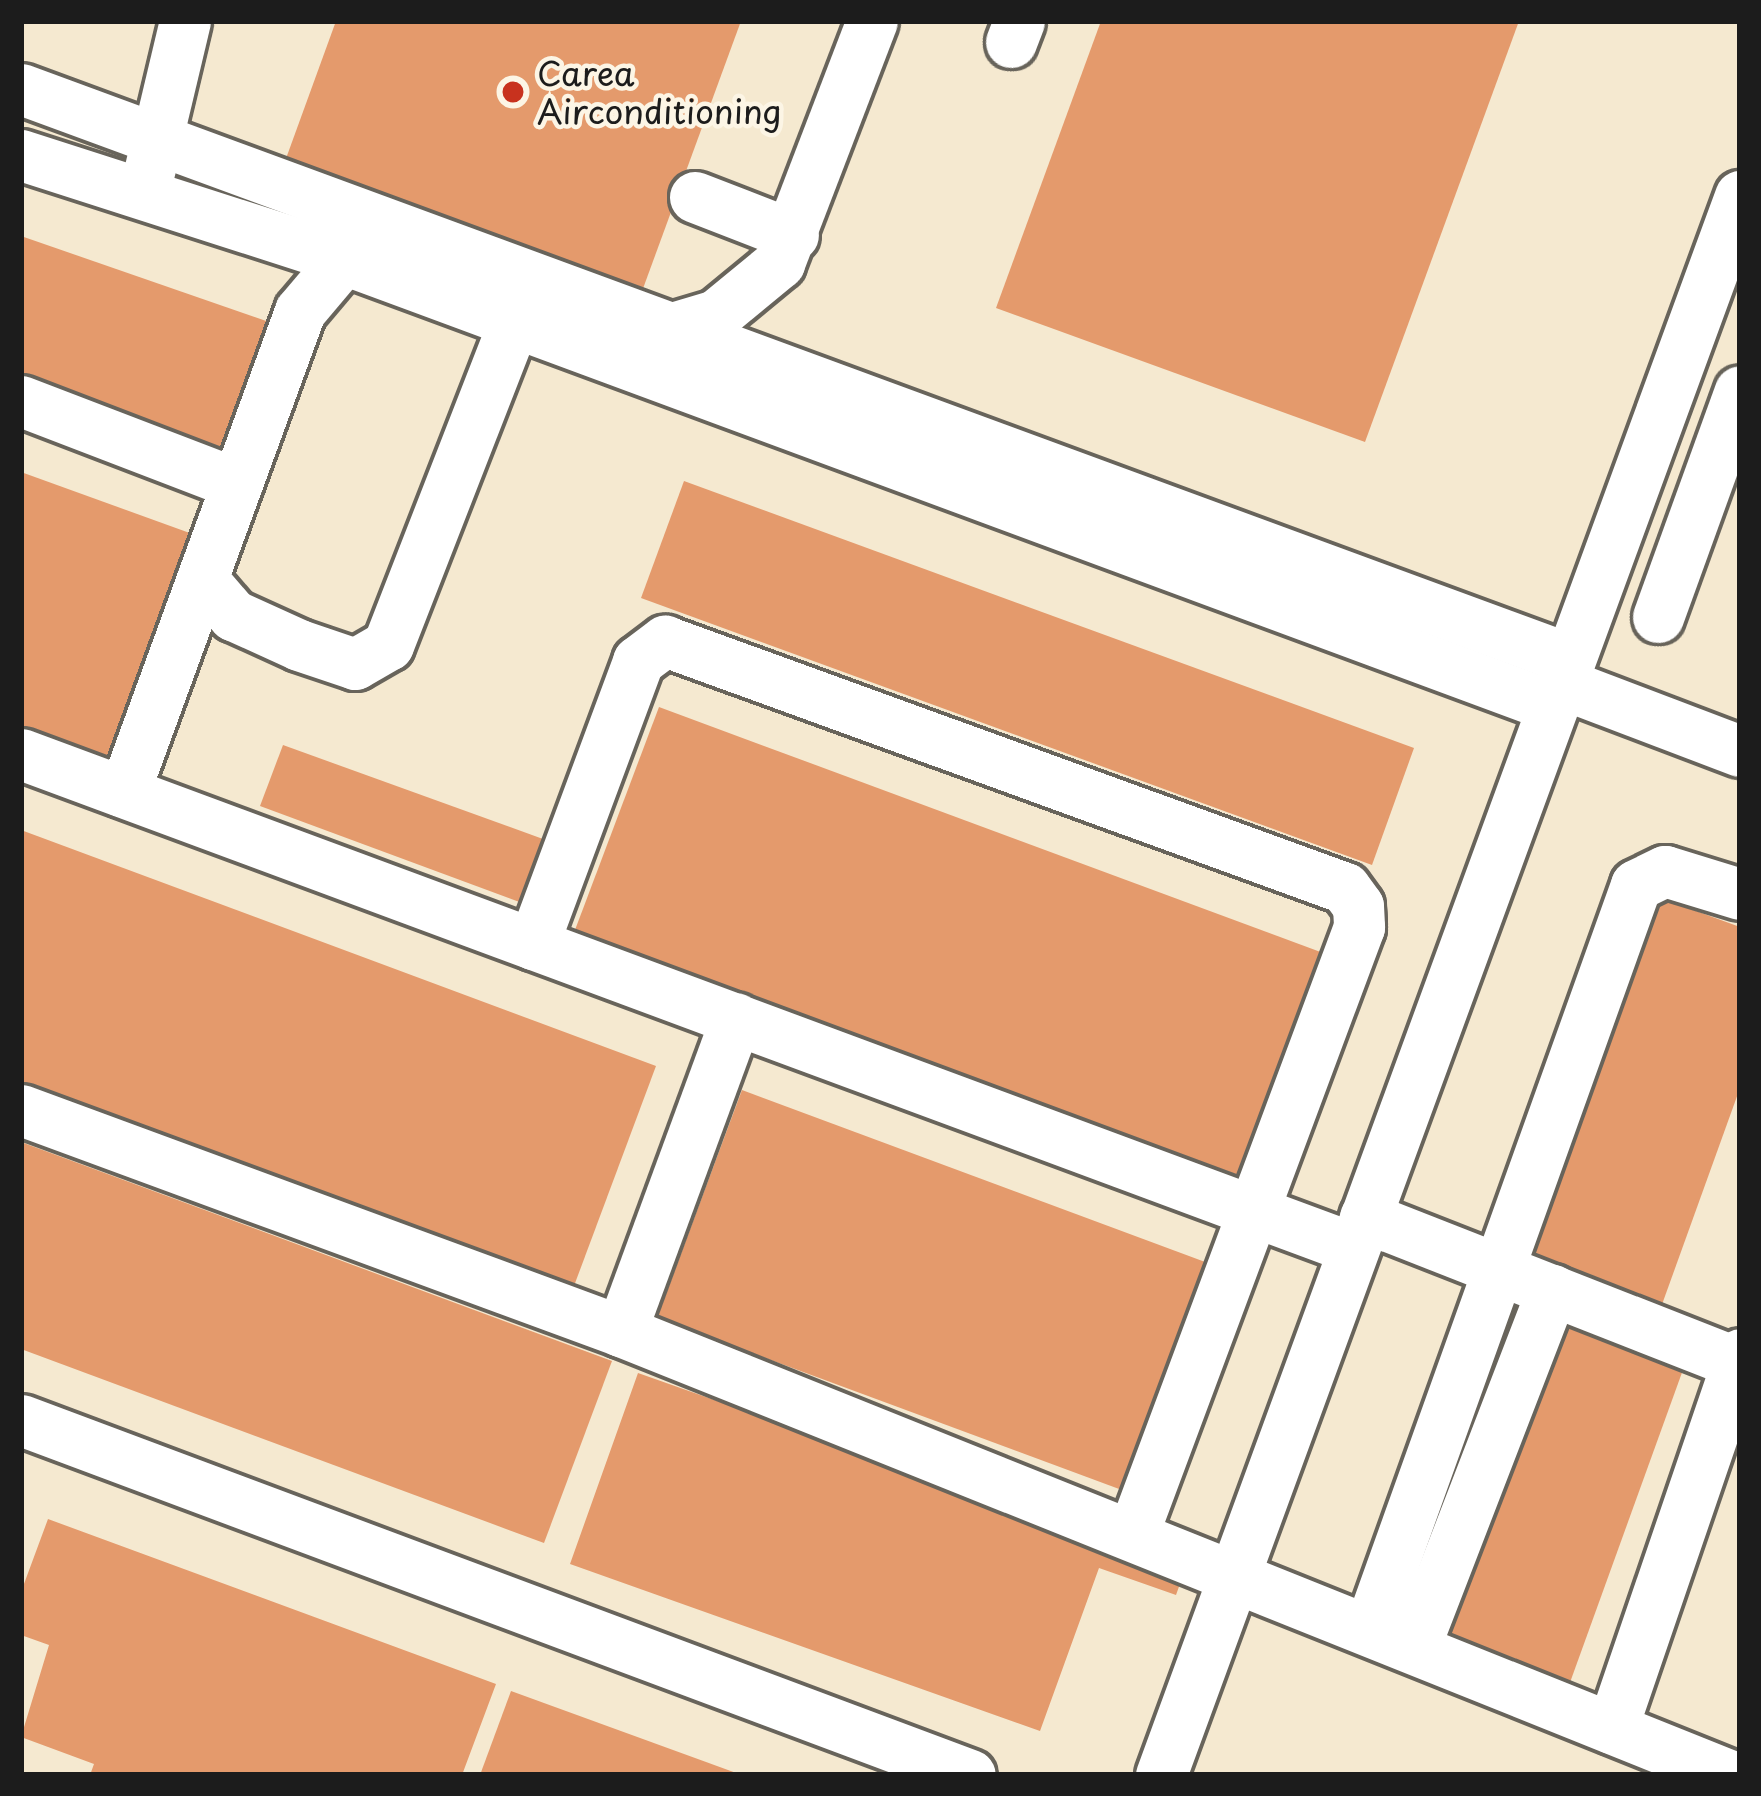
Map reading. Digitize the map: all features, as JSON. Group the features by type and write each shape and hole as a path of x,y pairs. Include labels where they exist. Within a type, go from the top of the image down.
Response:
{"street":[{"path":"141,134 175,21"},
{"path":"122,189 185,21"},
{"path":"676,327 751,293 793,235 872,21"},
{"path":"21,89 676,327 1740,751"},
{"path":"21,154 344,259 1561,683"},
{"path":"1160,1775 1740,196"},
{"path":"695,197 793,235"},
{"path":"124,792 306,298 344,259"},
{"path":"202,579 233,615 299,645 355,664 388,645 514,321"},
{"path":"1658,617 1740,391"},
{"path":"21,401 237,484"},
{"path":"533,944 638,661 654,645 688,644 1353,896 1359,927 1133,1534"},
{"path":"21,754 1253,1211 1359,1232 1498,1269 1738,1358 1612,1728"},
{"path":"1392,1639 1498,1269 1636,885 1665,871 1740,894"},
{"path":"621,1331 736,1019"},
{"path":"21,1110 621,1331 1728,1775"},
{"path":"1392,1639 1552,1289"},
{"path":"21,1420 970,1775"}],"building":[{"name":"Carea Airconditioning","path":"336,21 741,21 641,294 284,164"},
{"path":"1101,21 1519,21 1365,442 996,308"},
{"path":"21,236 269,322 223,451 21,381"},
{"path":"21,472 198,536 115,764 21,731"},
{"path":"684,481 1414,748 1372,865 641,598"},
{"path":"659,707 1334,957 1251,1180 575,930"},
{"path":"283,745 554,843 530,906 260,806"},
{"path":"21,830 656,1066 571,1294 21,1089"},
{"path":"1655,896 1740,927 1740,1088 1660,1310 1523,1261"},
{"path":"742,1090 1224,1269 1138,1496 657,1318"},
{"path":"21,1142 612,1361 544,1543 21,1349"},
{"path":"1559,1321 1684,1367 1568,1688 1443,1643"},
{"path":"638,1373 1186,1567 1176,1595 1099,1568 1040,1731 570,1564"},
{"path":"48,1519 496,1684 462,1775 90,1775 94,1764 21,1737 49,1645 21,1635 21,1592"},
{"path":"511,1691 739,1774 739,1775 480,1775"}],"place":[{"name":"Carea Airconditioning","path":"513,92"}]}
